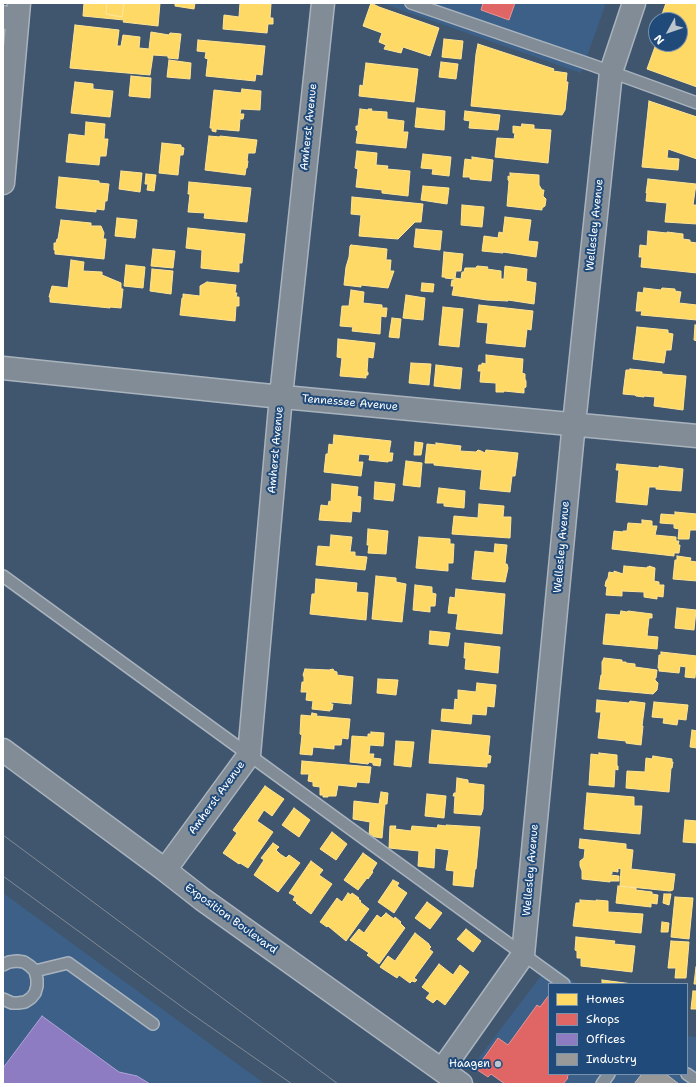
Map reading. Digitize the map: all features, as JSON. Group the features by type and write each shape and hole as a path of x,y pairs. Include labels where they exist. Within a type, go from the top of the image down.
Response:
{"street":[{"name":"Amherst Avenue","path":"165,870 249,755 281,396 323,3"},
{"name":"Wellesley Avenue","path":"442,1070 523,955 574,424 611,72 634,3"},
{"path":"3,183 13,14"},
{"name":"Tennessee Avenue","path":"3,368 697,436"},
{"name":"Exposition Boulevard","path":"3,750 209,904 462,1084"}],"lane":[{"path":"411,3 697,103"},
{"path":"3,576 563,983"},
{"path":"3,965 9,962 24,962 35,971 37,978 35,993 25,1002 18,1004 3,999"},
{"path":"35,971 68,963 153,1024"},
{"path":"602,1084 608,1075"},
{"path":"688,1075 697,1081"}],"shaded area":[{"path":"381,3 606,3 581,73"},
{"path":"3,893 265,1084 3,1084"},
{"path":"550,964 576,983 548,983 548,1075 688,1075 688,1036 697,1037 697,1084 503,1084 475,1063"}],"building: Homes":[{"path":"84,3 107,3 106,14 122,17 124,4 118,3 160,3 158,26 123,22 124,20 83,16"},
{"path":"107,3 124,4 122,17 106,14"},
{"path":"175,3 195,3 194,9 175,6"},
{"path":"240,3 271,4 270,18 273,18 273,24 268,24 267,33 223,29 224,15 239,17"},
{"path":"371,3 439,28 430,56 403,47 401,53 384,49 386,45 379,42 382,33 363,26"},
{"path":"666,3 697,3 697,87 647,69 653,52 688,52 688,12 663,12"},
{"path":"75,25 119,30 117,46 121,46 123,35 140,37 139,48 149,49 151,32 169,35 170,33 181,34 178,59 168,58 168,56 153,55 150,75 70,68"},
{"path":"444,39 463,41 461,59 442,57"},
{"path":"198,40 265,46 262,75 256,74 255,81 206,76 208,59 205,58 206,52 197,51"},
{"path":"478,44 554,69 553,71 567,73 566,82 568,82 565,110 562,115 471,106"},
{"path":"169,60 191,63 190,79 167,77"},
{"path":"441,62 458,64 456,79 439,77"},
{"path":"366,63 418,69 414,102 359,96 360,85 363,86"},
{"path":"131,76 151,78 150,98 129,96"},
{"path":"75,82 93,84 93,89 113,91 110,117 71,113"},
{"path":"242,89 261,91 260,110 241,109 240,114 244,114 243,119 240,119 239,131 216,129 216,132 212,131 212,128 210,128 214,90 241,93"},
{"path":"649,101 697,117 697,159 668,149 667,158 679,159 678,170 642,167"},
{"path":"417,108 445,111 444,130 415,127"},
{"path":"360,109 372,109 371,111 387,112 387,119 404,121 403,132 408,132 406,148 356,143 358,131 356,130 356,126 358,126"},
{"path":"465,111 500,115 498,130 469,128 470,121 464,120"},
{"path":"86,122 105,124 104,139 108,139 106,156 100,156 99,165 66,162 69,134 85,136"},
{"path":"522,124 534,125 534,129 551,130 548,163 495,157 497,138 514,139 515,133 513,133 513,126 521,127"},
{"path":"209,136 257,140 255,153 248,153 245,175 205,170"},
{"path":"162,143 181,145 181,147 184,148 183,155 180,155 178,175 159,173"},
{"path":"357,151 377,153 376,165 388,166 387,169 410,171 408,196 382,193 382,190 356,187 358,169 355,168"},
{"path":"423,154 451,157 449,176 432,174 433,169 421,168"},
{"path":"472,157 493,160 491,181 463,177 465,159 472,160"},
{"path":"121,171 142,173 140,192 119,189"},
{"path":"510,173 539,175 539,185 542,190 544,190 543,196 546,199 545,206 542,210 507,206 508,176 510,177"},
{"path":"146,174 156,175 154,191 147,190 148,184 145,184"},
{"path":"59,177 99,181 99,183 109,184 107,201 105,201 104,210 96,209 96,212 56,208"},
{"path":"648,179 696,184 693,205 697,205 697,224 665,222 667,203 646,201"},
{"path":"189,182 251,188 247,222 204,218 205,213 188,212 190,194 188,194"},
{"path":"423,186 449,188 447,204 421,200"},
{"path":"352,197 423,204 421,222 415,222 398,239 359,236 361,215 351,214"},
{"path":"462,205 484,207 482,227 461,225"},
{"path":"505,217 531,220 528,241 538,242 536,257 503,252 482,251 484,236 498,238 499,232 503,233"},
{"path":"117,218 137,220 135,238 115,236"},
{"path":"61,220 91,223 91,226 101,226 104,233 103,239 106,239 104,259 55,254 54,243 56,243 58,239"},
{"path":"188,228 245,234 242,263 239,263 239,272 201,268 202,250 186,248"},
{"path":"416,229 442,231 440,250 414,247"},
{"path":"648,231 683,234 683,239 697,243 697,273 641,267 642,257 639,257 640,245 647,246"},
{"path":"351,245 387,249 386,260 391,260 390,271 394,271 388,288 344,285"},
{"path":"153,249 175,251 173,268 151,266"},
{"path":"444,252 463,254 461,271 456,271 455,278 461,279 462,272 464,272 465,268 476,268 477,266 488,267 487,269 501,271 501,279 504,279 505,266 527,269 526,281 536,283 534,304 452,295 454,286 451,286 452,280 454,281 454,279 442,277"},
{"path":"71,260 84,262 83,271 102,272 102,275 121,283 121,289 123,289 121,308 50,302 49,297 52,286 68,288"},
{"path":"126,265 145,267 143,288 124,286"},
{"path":"152,269 173,271 171,294 150,291"},
{"path":"207,282 236,285 235,293 237,293 236,297 239,297 239,306 236,306 235,321 180,315 183,294 200,296 200,286"},
{"path":"422,283 434,284 433,292 421,291"},
{"path":"644,288 661,290 662,288 675,289 675,291 681,292 679,303 697,305 697,320 641,315 642,311 636,311 638,292 643,293"},
{"path":"351,290 364,292 363,303 382,305 382,308 387,308 386,317 381,316 380,334 352,331 353,327 340,326 342,306 349,306"},
{"path":"406,295 425,298 423,320 403,318"},
{"path":"479,305 533,311 531,330 527,329 525,347 486,343 488,323 477,322"},
{"path":"443,307 463,309 459,347 439,345"},
{"path":"392,318 401,319 399,338 389,337"},
{"path":"695,325 697,325 697,341 694,340"},
{"path":"637,327 668,330 668,333 673,334 671,350 666,350 664,363 633,359"},
{"path":"338,339 375,343 373,358 368,357 368,375 366,375 366,378 340,376 342,358 337,357"},
{"path":"486,355 523,359 522,373 525,374 526,381 524,393 504,391 496,392 496,383 480,382 481,371 478,371 479,365 482,365 482,363 486,364"},
{"path":"411,363 431,364 429,385 409,383"},
{"path":"436,365 462,368 460,389 434,386"},
{"path":"630,369 686,376 683,410 654,406 655,397 623,394 626,370"},
{"path":"334,435 391,441 389,453 393,453 392,461 369,460 370,455 359,454 358,462 363,462 361,476 324,472 326,454 328,454 329,444 333,445"},
{"path":"415,442 423,443 421,455 414,455"},
{"path":"436,443 461,446 460,451 476,452 478,450 485,453 486,450 518,453 515,476 512,476 510,492 480,489 482,470 425,463 427,444 436,445"},
{"path":"406,461 422,463 420,487 403,485"},
{"path":"617,464 683,469 681,491 649,487 647,505 616,502 619,470 616,470"},
{"path":"375,482 395,484 393,501 374,499"},
{"path":"332,484 358,487 357,496 361,497 360,512 352,511 351,522 319,520 321,505 328,506 329,501 331,502"},
{"path":"439,488 465,491 464,508 444,506 444,503 437,503"},
{"path":"479,504 504,506 503,517 511,517 510,538 452,534 454,516 478,518"},
{"path":"675,512 697,514 697,530 690,530 689,539 678,539 679,529 674,528 674,524 660,523 661,514 675,515"},
{"path":"642,520 652,521 652,526 657,526 655,535 676,537 676,541 679,541 678,545 680,545 679,553 674,553 674,556 612,549 614,531 627,531 628,523 642,524"},
{"path":"368,529 388,531 386,554 368,553"},
{"path":"331,535 352,537 350,552 355,552 355,556 367,557 365,570 316,565 318,546 330,547"},
{"path":"419,537 450,539 450,544 454,544 453,563 448,563 448,571 416,568"},
{"path":"495,544 507,545 505,564 507,564 508,568 505,582 472,579 475,551 494,553"},
{"path":"677,556 691,558 690,561 697,562 697,581 673,579 675,560 677,560"},
{"path":"624,566 647,568 649,566 655,568 654,581 659,582 659,585 664,585 663,597 657,596 657,599 644,597 644,592 622,591 622,596 606,595 607,587 605,586 609,572 614,573 614,571 623,574"},
{"path":"376,576 396,578 396,582 406,584 402,622 372,619"},
{"path":"316,579 357,583 356,592 368,593 366,620 310,614 312,594 315,594"},
{"path":"415,585 432,587 432,593 436,594 435,606 430,606 430,612 413,610"},
{"path":"456,589 505,594 502,634 456,629 458,614 448,613 450,597 455,598"},
{"path":"677,608 696,610 694,630 675,628"},
{"path":"621,611 652,614 652,618 649,618 647,636 658,637 657,649 603,644 606,614 620,615"},
{"path":"430,631 450,633 448,646 429,644"},
{"path":"465,643 500,647 498,673 465,669"},
{"path":"661,652 697,656 695,678 685,677 686,667 680,666 679,673 659,671 659,655 661,655"},
{"path":"604,658 622,660 622,662 635,664 635,667 657,670 655,680 658,683 657,690 653,694 599,689 602,675 602,662"},
{"path":"305,669 333,669 337,672 337,675 353,677 351,704 331,702 331,704 333,704 332,710 330,709 330,711 312,709 313,701 306,700 307,692 301,692 302,682 304,682 303,675"},
{"path":"378,679 398,680 396,695 377,693"},
{"path":"477,683 496,685 494,707 487,706 486,715 472,714 471,724 441,721 442,709 454,710 455,699 458,700 458,690 476,692"},
{"path":"597,700 645,703 641,745 626,743 626,741 598,738 601,712 596,712"},
{"path":"654,702 688,705 686,720 678,719 677,725 663,723 664,718 652,717"},
{"path":"312,713 317,714 316,716 350,719 348,739 342,738 341,745 334,745 334,749 313,747 312,755 300,754 302,735 300,734 301,715 311,716"},
{"path":"432,730 490,736 488,755 491,756 490,763 487,763 487,767 429,763"},
{"path":"692,730 697,731 697,748 690,747"},
{"path":"371,732 384,733 383,746 370,745 369,754 374,754 373,758 381,759 380,766 373,765 373,763 369,762 368,764 350,762 352,736 368,737 368,734 371,734"},
{"path":"396,741 414,742 411,767 394,765"},
{"path":"599,753 617,755 618,770 615,769 614,787 589,785 591,754 599,755"},
{"path":"653,756 672,759 673,762 669,792 626,788 627,771 645,772 646,758 652,759"},
{"path":"302,761 371,767 369,783 357,782 356,787 338,785 336,796 323,797 323,795 320,795 320,787 313,786 313,782 308,781 309,774 301,774"},
{"path":"457,778 468,780 468,783 484,785 483,809 481,815 454,813 455,796 453,796 454,793 456,793"},
{"path":"265,786 284,799 272,816 264,810 257,821 273,832 248,868 240,863 239,864 223,853 237,833 233,830"},
{"path":"381,792 388,793 387,804 385,804 382,838 369,836 370,822 353,819 354,801 379,804"},
{"path":"587,793 634,797 634,806 642,806 640,834 584,829"},
{"path":"427,794 446,796 444,818 425,816"},
{"path":"294,808 310,820 299,837 282,825"},
{"path":"685,820 697,821 697,843 683,842"},
{"path":"438,825 480,827 473,887 453,885 454,871 446,870 449,850 435,848 434,868 418,866 419,851 389,848 390,826 396,826 395,829 411,831 412,826 437,828"},
{"path":"332,832 347,844 336,860 320,849"},
{"path":"580,839 626,844 626,849 633,850 631,869 675,874 673,890 670,891 620,886 621,869 618,868 618,872 612,871 612,874 610,875 619,876 619,881 610,882 582,879 580,861 584,858 585,849 579,848"},
{"path":"273,843 279,847 276,850 280,854 286,858 289,855 300,863 278,892 254,875 264,860 261,858"},
{"path":"363,853 377,863 372,871 373,872 358,890 344,880"},
{"path":"311,861 323,870 319,875 332,884 311,914 296,903 297,902 293,900 295,896 289,893"},
{"path":"393,880 399,883 397,886 407,893 394,913 378,902"},
{"path":"618,886 652,892 652,894 658,895 657,904 651,903 651,907 616,903"},
{"path":"348,893 351,895 352,893 359,898 358,899 361,901 360,902 369,909 346,941 328,926 327,927 320,922 337,898 342,902"},
{"path":"664,894 671,894 669,905 663,903"},
{"path":"675,897 693,898 689,939 671,937"},
{"path":"580,900 608,901 608,912 643,914 641,933 573,926 576,903 580,903"},
{"path":"427,902 442,913 430,929 415,918"},
{"path":"386,913 394,919 395,917 405,928 379,964 367,955 369,953 350,940 359,929 364,933 377,915 381,918"},
{"path":"662,922 669,923 668,932 661,932"},
{"path":"466,929 481,941 473,952 457,939"},
{"path":"415,933 429,944 431,947 429,949 433,952 414,978 417,980 410,983 399,975 397,978 380,967 388,956 395,961"},
{"path":"576,937 615,941 614,944 635,946 632,972 581,966 581,958 577,958 577,951 575,950"},
{"path":"671,941 689,942 686,978 675,978 676,968 668,968"},
{"path":"439,964 453,975 460,965 469,972 445,1005 437,999 433,1003 426,998 430,993 422,987"},
{"path":"696,967 697,984 694,984"},
{"path":"602,980 625,983 602,983"},
{"path":"693,991 697,991 697,1009 691,1009"}],"building: Shops":[{"path":"483,3 515,3 509,20 481,10"},
{"path":"548,996 548,1075 568,1075 568,1078 563,1084 505,1084 491,1074 488,1077 476,1069 498,1038 508,1045 537,1005 540,1007"}],"building: Offices":[{"path":"42,1016 119,1072 137,1076 150,1084 3,1084 3,1068"}],"building: Industry":[{"path":"641,1075 667,1075 679,1084 634,1084"}],"tram line":[{"path":"3,835 338,1084"},
{"path":"3,876 189,1012 292,1084"}],"place":[{"name":"Haagen","path":"498,1064"}]}
